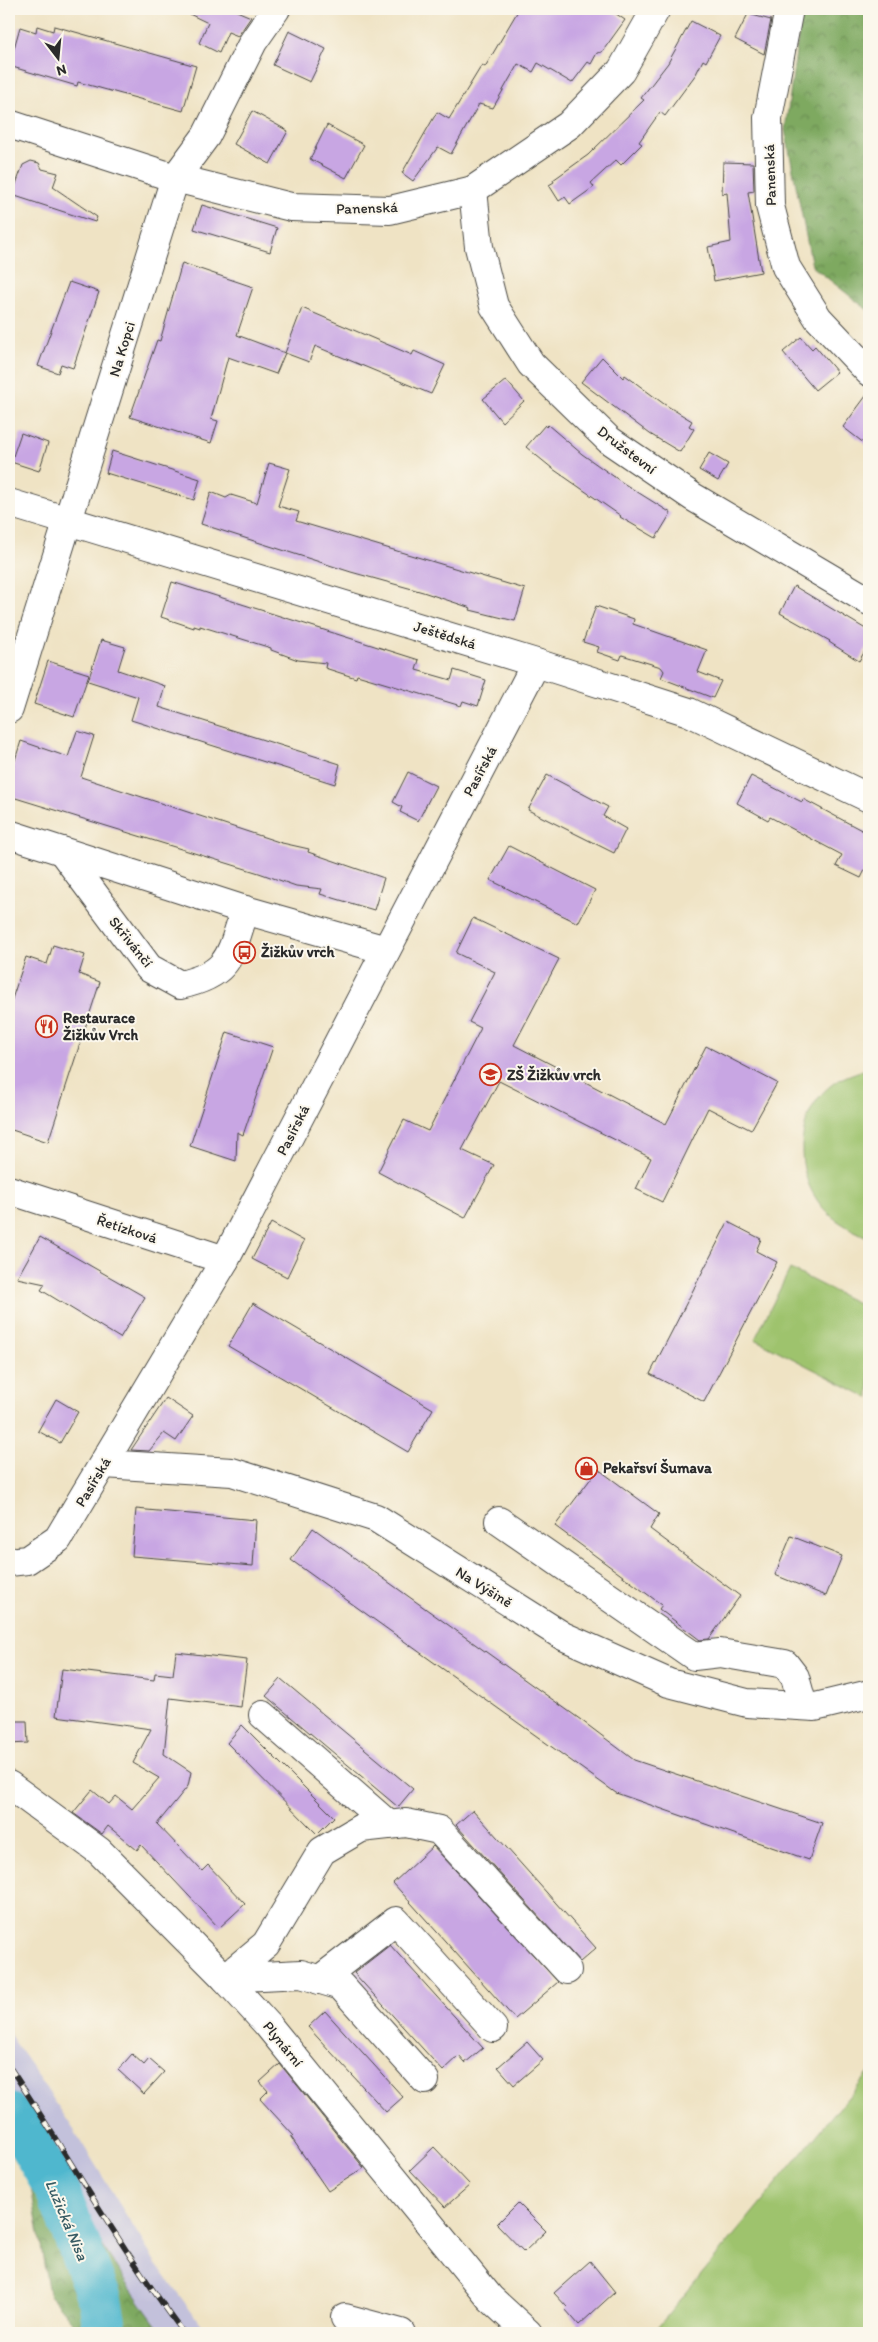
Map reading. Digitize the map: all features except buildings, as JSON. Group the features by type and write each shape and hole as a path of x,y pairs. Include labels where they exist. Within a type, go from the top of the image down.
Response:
{"street":[{"name":"Na Kopci","path":"9,709 175,178 206,136 253,42 276,9"},
{"name":"Panenská","path":"9,124 175,178 291,207 311,210 390,210 473,190 569,125 621,71 656,9"},
{"name":"Panenská","path":"789,9 768,118 770,206 786,268 818,318 869,372"},
{"name":"Družstevní","path":"473,190 479,247 494,306 531,364 609,440 693,497 869,601"},
{"name":"Ještědská","path":"9,502 68,522 536,663 689,712 869,798"},
{"name":"Pasířská","path":"9,1562 27,1560 58,1539 225,1260 536,663"},
{"path":"9,834 245,910 386,950"},
{"name":"Skřivánčí","path":"62,850 149,968 180,985 200,980 221,968 230,954 245,910"},
{"name":"Řetízková","path":"16,1200 225,1260"},
{"name":"Na Výšině","path":"104,1464 232,1472 376,1518 563,1636 660,1679 747,1703 815,1707 867,1696"},
{"path":"499,1522 694,1656 720,1653 785,1664 795,1677 803,1706"},
{"path":"263,1715 389,1825"},
{"name":"Plynární","path":"9,1785 99,1852 225,1978 267,2024 490,2298 528,2333"},
{"path":"225,1978 266,1944 322,1851 361,1828 406,1823 439,1830 567,1970"},
{"path":"319,1980 396,1921 493,2028"},
{"path":"225,1978 301,1974 341,1986 425,2080"},
{"path":"345,2318 401,2333"}],"shaded area":[{"path":"9,2033 74,2130 155,2262 207,2333 162,2333 124,2282 43,2150 9,2099"}],"green space":[{"path":"802,9 869,9 869,311 812,266 785,130"},
{"path":"869,1068 869,1238 840,1223 822,1207 809,1186 804,1171 802,1154 806,1122 812,1107 822,1094 834,1083 851,1074"},
{"path":"790,1269 869,1309 869,1398 755,1339"},
{"path":"869,2072 869,2333 653,2333"},
{"path":"9,2099 122,2276 162,2333 82,2333 49,2294 25,2151 9,2134"}],"waterway":[{"name":"Lužická Nisa","path":"9,2115 20,2127 58,2192 100,2300 106,2333"}],"railway":[{"path":"9,2066 116,2235 184,2333"}],"place":[{"name":"Žižkův vrch","path":"245,952"},
{"name":"Restaurace Žižkův Vrch","path":"47,1027"},
{"name":"ZŠ Žižkův vrch","path":"491,1075"},
{"name":"Pekařsví Šumava","path":"587,1468"}]}
